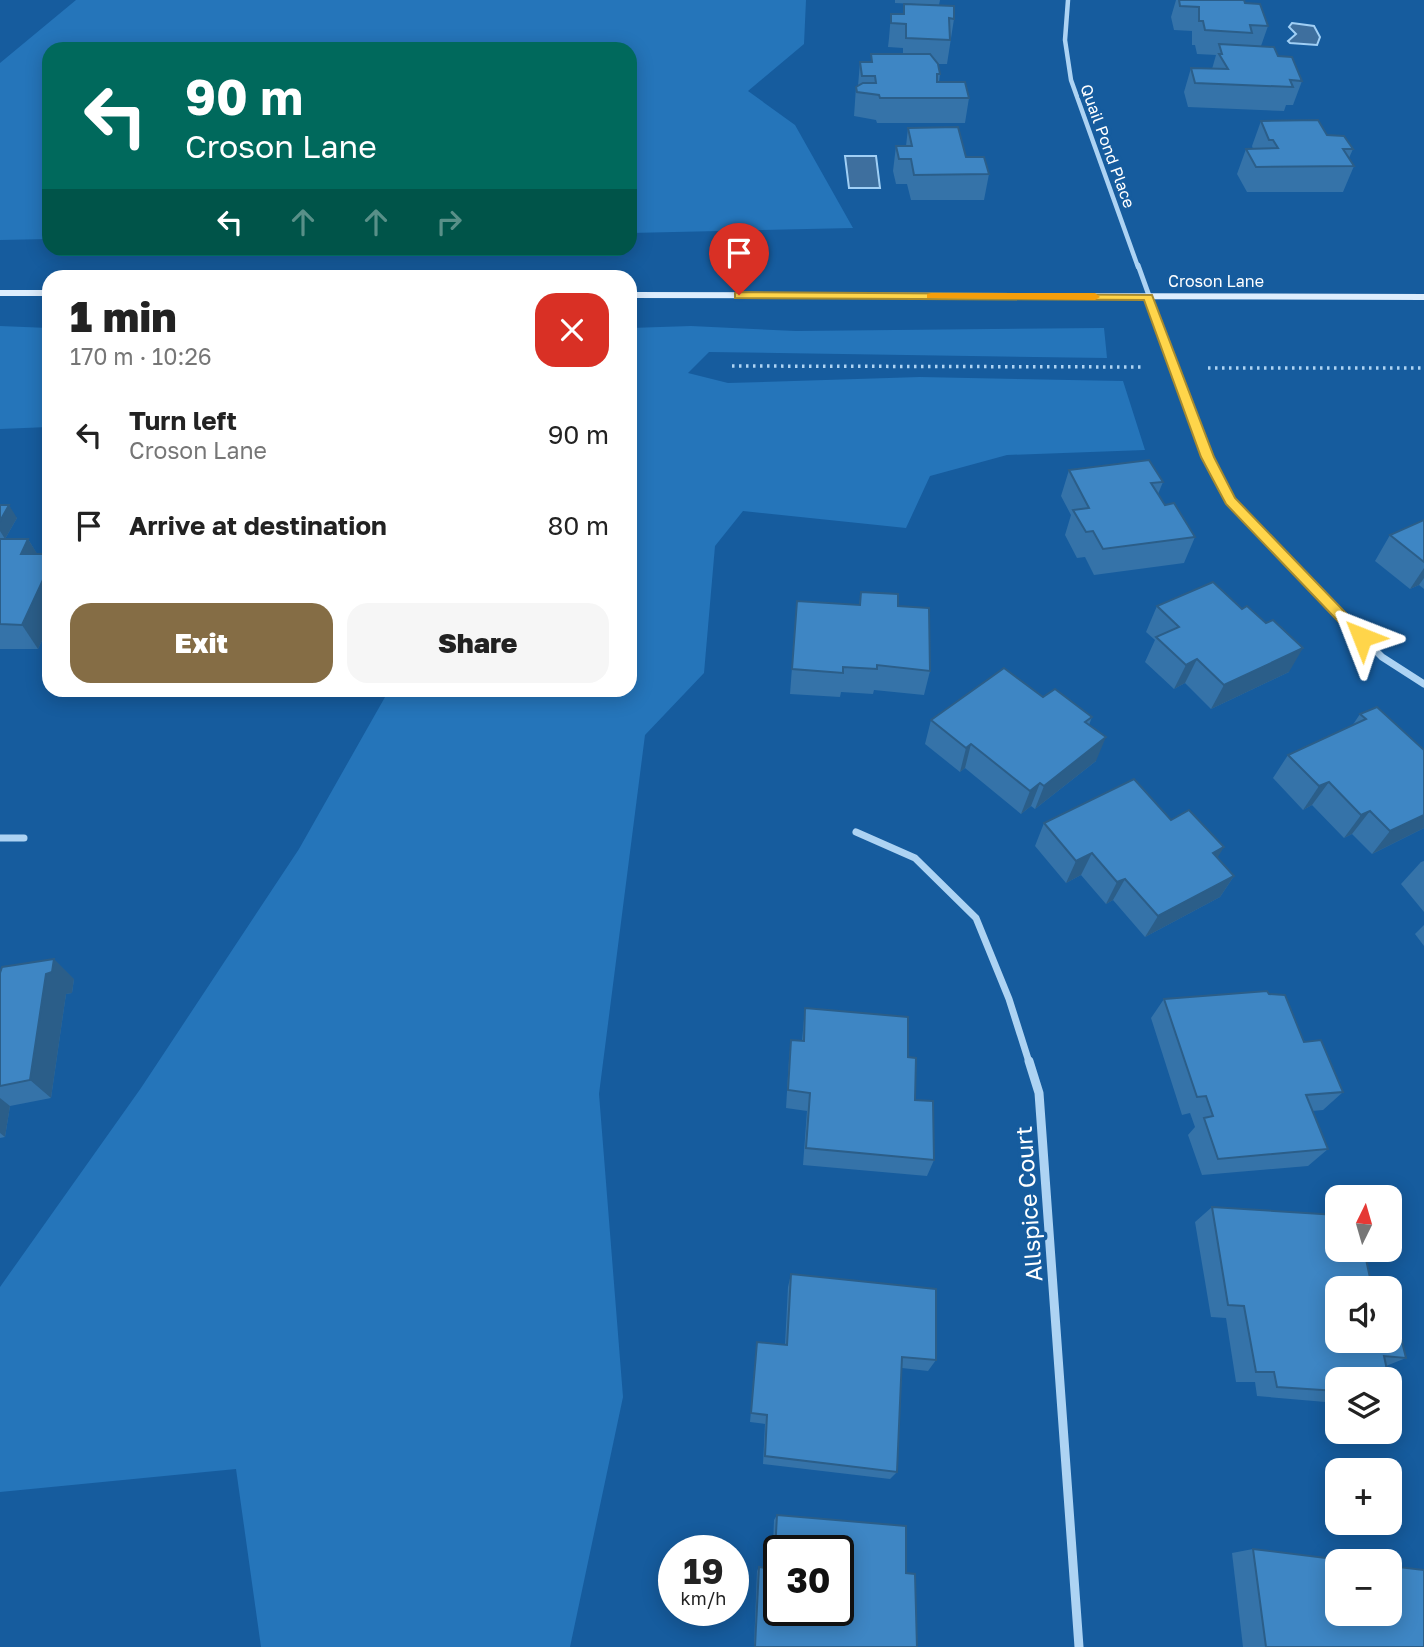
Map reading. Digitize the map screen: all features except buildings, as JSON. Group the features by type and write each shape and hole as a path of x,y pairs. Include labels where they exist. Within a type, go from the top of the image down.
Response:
{"main road":[{"path":"0,293 42,293"},
{"name":"Croson Lane","path":"637,295 1424,297"}],"street":[{"name":"Quail Pond Place","path":"1068,0 1065,40 1071,80 1207,457 1230,501 1382,657 1424,684"},
{"name":"Allspice Court","path":"856,832 915,858 976,918 1009,999 1039,1093 1079,1647"},
{"path":"0,838 24,838"}],"path":[{"path":"732,366 1424,368"}],"shaded area":[{"path":"76,0 806,0 804,44 748,91 795,125 853,228 637,233 637,42 42,42 42,239 0,240 0,63"},
{"path":"1292,23 1314,26 1320,37 1317,45 1290,43 1288,41 1296,34 1289,27"},
{"path":"845,156 876,156 880,188 849,188"},
{"path":"0,326 42,328 42,427 0,429"},
{"path":"691,326 796,331 1104,328 1107,358 709,352 688,373 728,383 920,377 1123,381 1145,450 1007,455 930,476 906,528 743,511 715,546 704,673 645,735 599,1094 623,1397 570,1647 261,1647 236,1469 0,1492 0,1287 141,1088 299,849 385,697 637,697 637,328"}],"slow traffic":[{"path":"931,296 1095,297"}],"route":[{"path":"739,295 1149,297 1207,457 1230,501 1362,637"}]}
